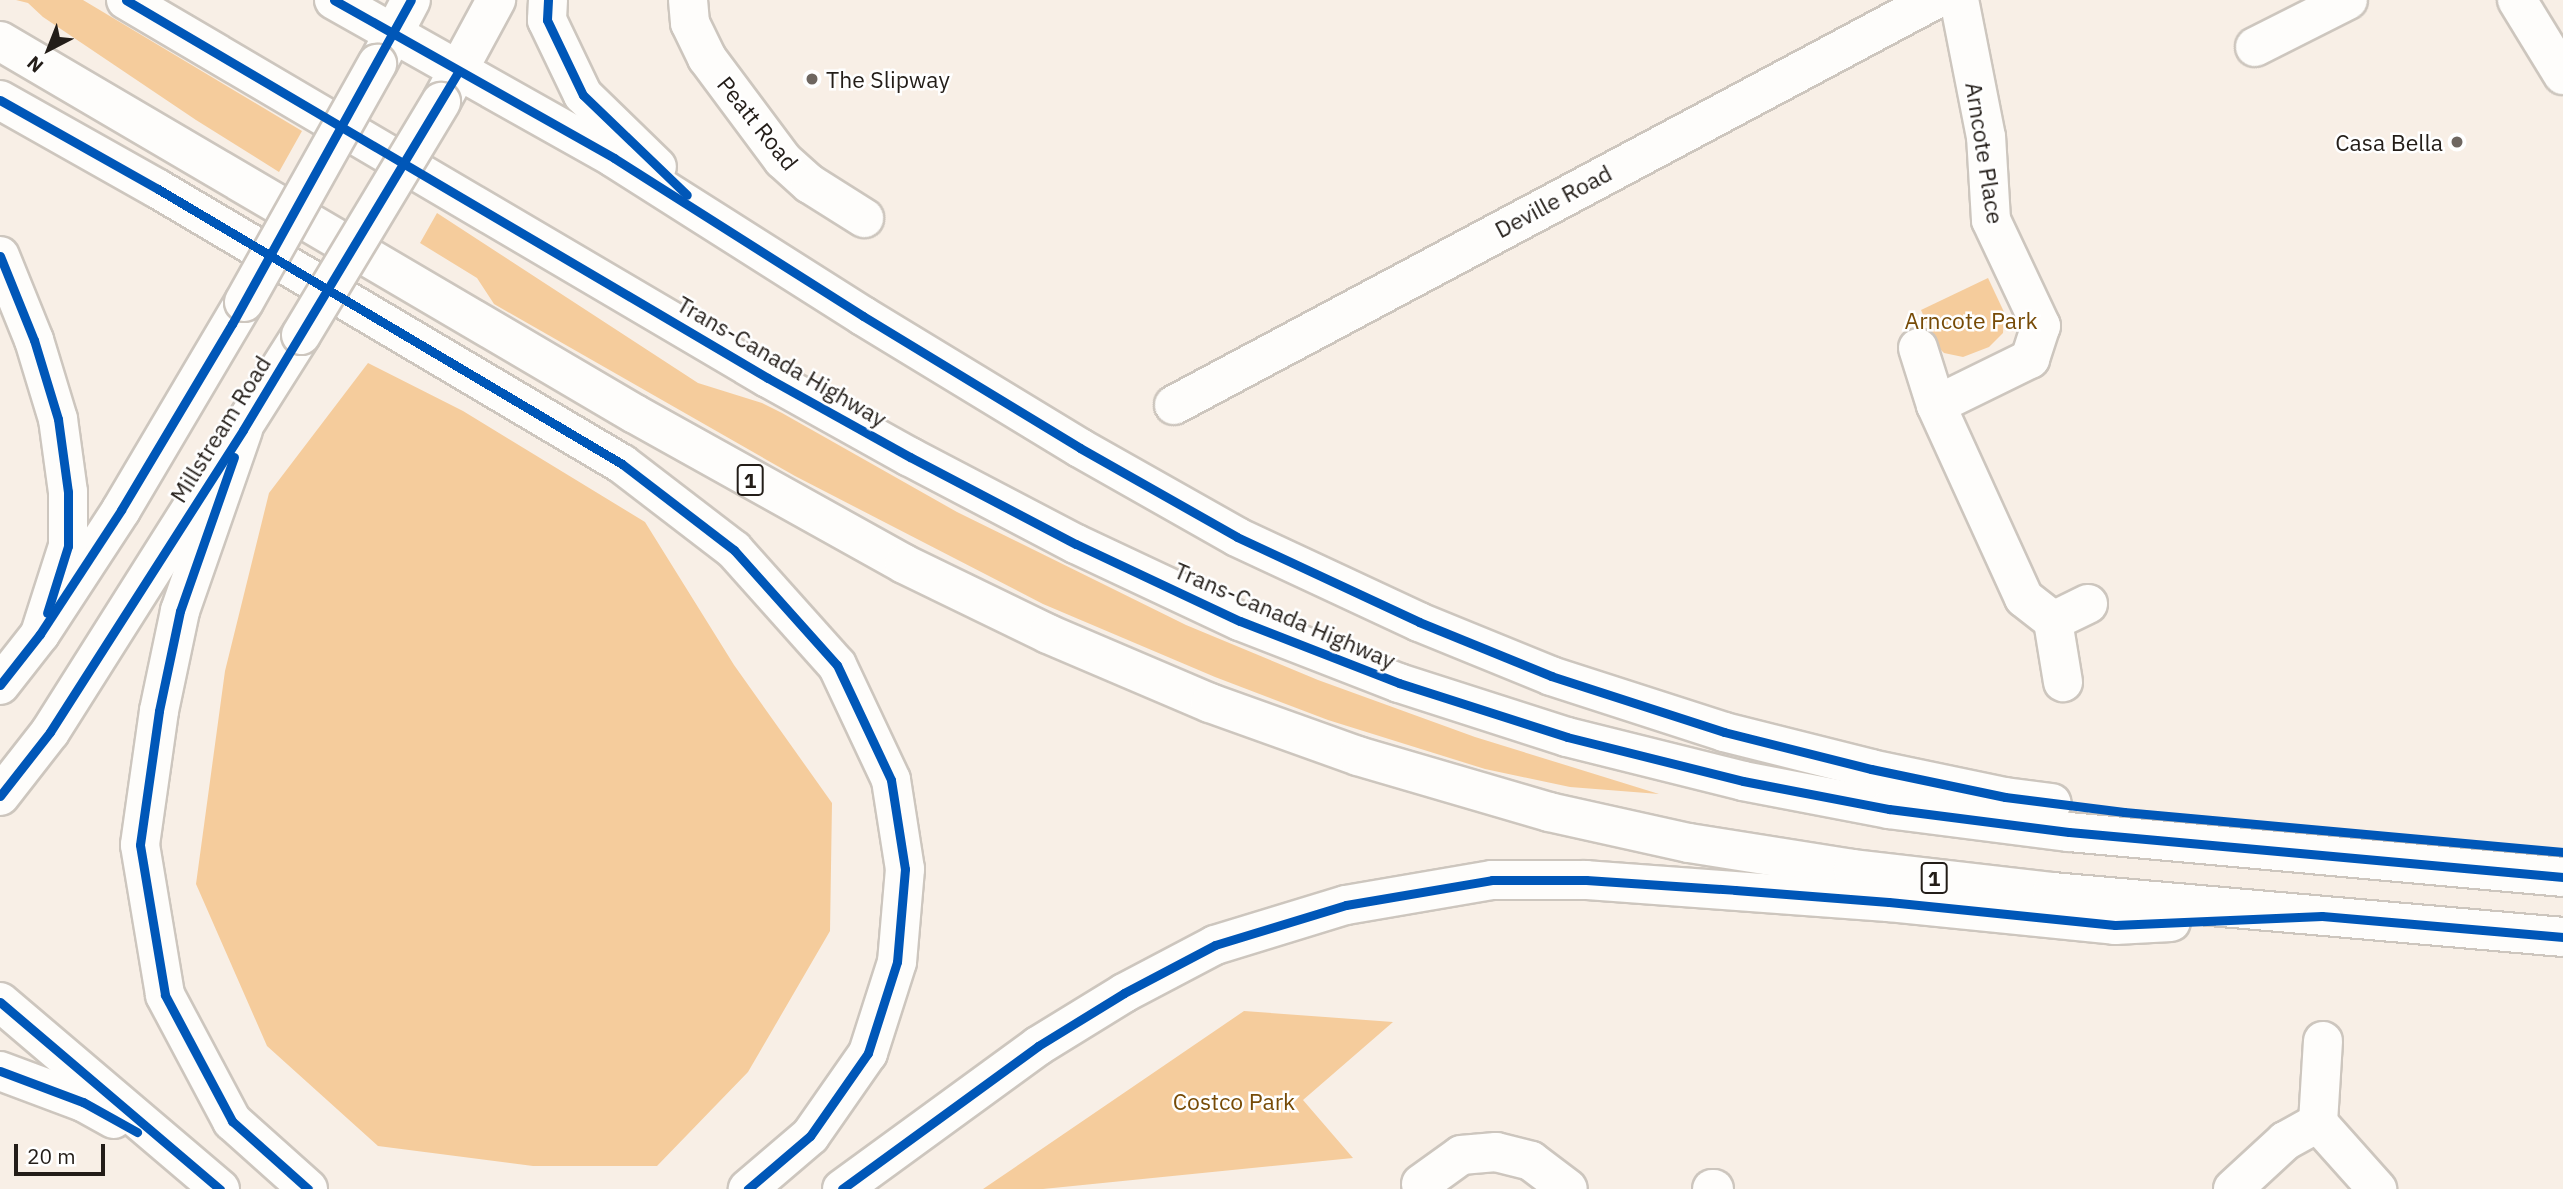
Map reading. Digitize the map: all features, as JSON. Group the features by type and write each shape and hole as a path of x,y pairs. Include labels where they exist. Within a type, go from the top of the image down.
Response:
{"main road":[{"name":"Trans-Canada Highway","path":"126,0 768,377 911,457 1076,544 1240,621 1399,683 1567,737 1742,781 1889,809 2069,832 2563,877"},
{"path":"334,0 385,49 449,87 614,158 722,229 1080,448 1237,537 1419,622 1551,676 1724,732 1871,769 2005,797 2124,812 2563,852"},
{"name":"Millstream Road","path":"0,685 40,634 121,510 244,302 411,0"},
{"name":"Millstream Road","path":"0,796 50,732 243,430 449,87 496,0"},
{"path":"548,0 547,20 583,95 722,229"},
{"name":"Peatt Road","path":"688,0 690,23 707,58 783,160 810,184 864,218"},
{"name":"Deville Road","path":"1174,405 1668,139 1934,0"},
{"name":"Arncote Place","path":"1936,405 2030,359 2041,326 1991,220 1986,137 1959,0"},
{"path":"2255,47 2307,9 2348,0"},
{"path":"2517,0 2560,64"},
{"name":"1","path":"0,41 766,489 904,564 1048,634 1210,704 1358,756 1536,808 1689,843 1853,869 2052,892 2563,937"},
{"path":"0,100 158,189 622,464 734,550 838,665 891,780 905,869 897,962 868,1053 810,1136 748,1189"},
{"path":"0,256 34,340 58,419 68,492 68,546 40,634"},
{"path":"1918,348 1936,405 2024,598 2053,621 2063,682"},
{"path":"243,430 180,611 161,701 140,845 165,995 232,1121 308,1189"},
{"path":"2053,621 2088,604"},
{"path":"842,1189 1038,1046 1124,993 1215,945 1346,905 1492,880 1586,880 1889,902 2115,925 2322,916"},
{"path":"0,1002 169,1149 220,1189"},
{"path":"2323,1041 2318,1124 2377,1189"},
{"path":"0,1071 83,1101 169,1149"},
{"path":"2233,1189 2285,1141 2318,1124"},
{"path":"1421,1184 1461,1155 1496,1152 1531,1161 1568,1189"}],"green space":[{"path":"16,0 83,0 302,131 279,172 196,120 43,17 28,3"},
{"path":"437,213 698,383 762,403 957,512 1186,625 1318,680 1475,737 1659,794 1570,787 1485,769 1328,720 1215,677 1043,604 795,476 494,304 477,278 420,243"},
{"name":"Arncote Park","path":"1988,278 2004,312 2003,333 1989,347 1963,357 1944,353 1937,346 1921,310"},
{"path":"368,363 463,411 645,522 734,665 832,803 830,931 748,1072 657,1166 533,1166 378,1146 267,1046 196,884 225,671 269,493"},
{"name":"Costco Park","path":"1244,1011 1393,1022 1303,1100 1353,1158 1043,1189 983,1189"}],"cycle path":[{"path":"126,0 768,378 910,457 1076,544 1240,621 1399,683 1567,737 1743,781 1889,809 2069,832 2563,877"},
{"path":"334,0 614,158 863,316 1080,448 1237,537 1419,622 1551,676 1724,732 1871,769 2005,797 2124,812 2563,852"},
{"path":"0,685 40,634 121,510 232,324 411,0"},
{"path":"548,0 547,20 583,95 687,195"},
{"path":"0,796 50,732 243,430 458,72"},
{"path":"0,100 158,189 622,464 734,550 837,665 891,780 905,869 897,962 868,1053 810,1136 748,1189"},
{"path":"0,256 34,340 58,419 68,492 68,546 47,613"},
{"path":"234,457 180,611 159,711 140,845 165,995 232,1121 308,1189"},
{"path":"842,1189 1038,1046 1124,993 1215,945 1346,905 1492,880 1586,880 1735,890 1889,902 2115,925 2322,916 2563,937"},
{"path":"0,1002 220,1189"},
{"path":"0,1071 83,1102 137,1132"}],"place":[{"name":"The Slipway","path":"812,79"},
{"name":"Casa Bella","path":"2457,142"}]}
